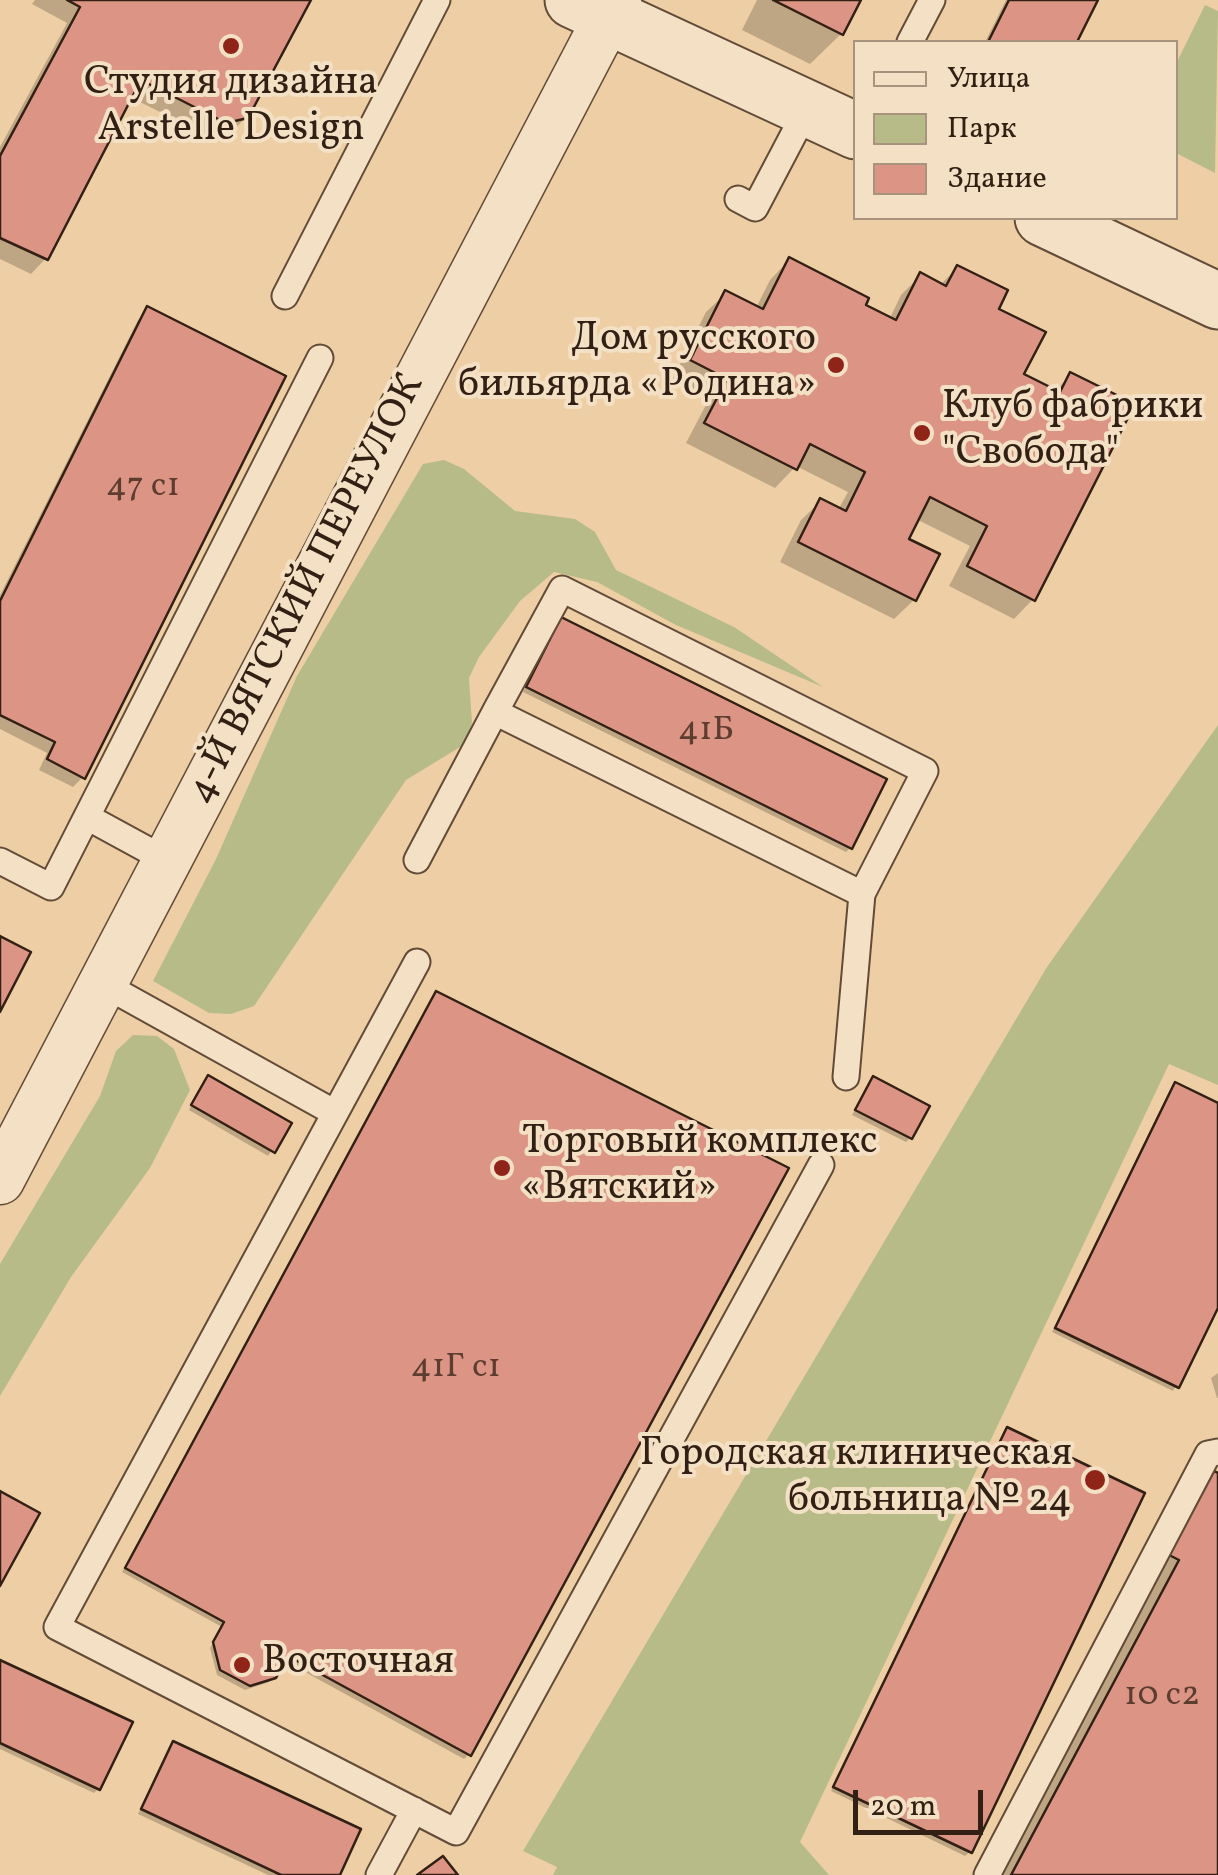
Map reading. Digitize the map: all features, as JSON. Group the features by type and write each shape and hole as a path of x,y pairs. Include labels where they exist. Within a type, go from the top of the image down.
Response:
{"street":[{"path":"600,5 853,130"},
{"name":"4-Й ВЯТСКИЙ ПЕРЕУЛОК","path":"0,1180 168,860 600,5"},
{"path":"1047,220 1218,301"}],"lane":[{"path":"285,296 437,0"},
{"path":"911,40 932,0"},
{"path":"738,199 755,208 807,108"},
{"path":"0,861 52,886 320,358"},
{"path":"418,860 562,589 925,771 862,894 846,1077"},
{"path":"496,712 862,894"},
{"path":"89,818 168,860"},
{"path":"417,962 57,1627 456,1832 821,1165"},
{"path":"103,984 335,1113"},
{"path":"987,1875 1208,1454 1218,1452"},
{"path":"379,1875 414,1810"}],"green space":[{"path":"1205,5 1218,11 1215,173 1178,154 1178,60"},
{"path":"444,460 464,469 515,511 575,519 595,532 616,570 734,627 823,687 676,625 597,582 554,572 520,601 479,657 469,678 472,723 465,744 406,780 254,1006 231,1014 209,1013 153,981 216,859 297,676 423,464"},
{"path":"1218,725 1218,1085 1169,1064 800,1842 829,1875 553,1875 557,1867 523,1851 1047,967"},
{"path":"133,1035 157,1036 174,1049 190,1090 150,1168 71,1277 0,1396 0,1264 100,1096 116,1051"}],"building":[{"path":"67,0 311,0 248,118 226,123 141,80 48,260 0,238 0,156 80,7"},
{"path":"773,0 861,0 843,35"},
{"path":"1009,0 1098,0 1078,40 989,40"},
{"name":"Клуб фабрики \"Свобода\"","path":"789,257 869,298 866,305 896,320 920,272 946,286 957,265 1008,290 999,309 1046,332 1024,374 1060,392 1070,372 1135,404 1035,601 967,566 987,526 930,497 909,539 940,554 916,601 798,542 820,498 846,511 865,472 810,444 797,470 704,423 727,379 690,360 725,290 763,309"},
{"path":"147,306 286,376 85,779 47,759 55,742 0,715 0,601"},
{"path":"561,617 887,779 852,849 526,687"},
{"path":"0,936 31,952 0,1012"},
{"path":"436,991 789,1168 471,1756 288,1656 276,1678 250,1686 220,1670 213,1642 224,1622 125,1568"},
{"path":"208,1075 292,1123 275,1153 191,1105"},
{"path":"873,1076 930,1106 912,1139 855,1110"},
{"path":"1175,1082 1218,1103 1218,1308 1179,1388 1055,1328"},
{"path":"1007,1427 1145,1493 972,1853 833,1787"},
{"path":"1214,1471 1218,1473 1218,1875 1011,1875 1179,1560 1169,1555"},
{"path":"0,1491 40,1513 0,1586"},
{"path":"0,1660 133,1722 100,1790 0,1743"},
{"path":"173,1741 361,1829 340,1875 281,1875 141,1809"},
{"path":"443,1856 458,1875 417,1875"}],"place":[{"name":"Студия дизайна Arstelle Design","path":"231,46"},
{"name":"Дом русского бильярда «Родина»","path":"836,365"},
{"name":"Клуб фабрики \"Свобода\"","path":"922,433"},
{"name":"Торговый комплекс «Вятский»","path":"502,1168"},
{"name":"Городская клиническая больница № 24","path":"1095,1480"},
{"name":"Восточная","path":"242,1665"}]}
